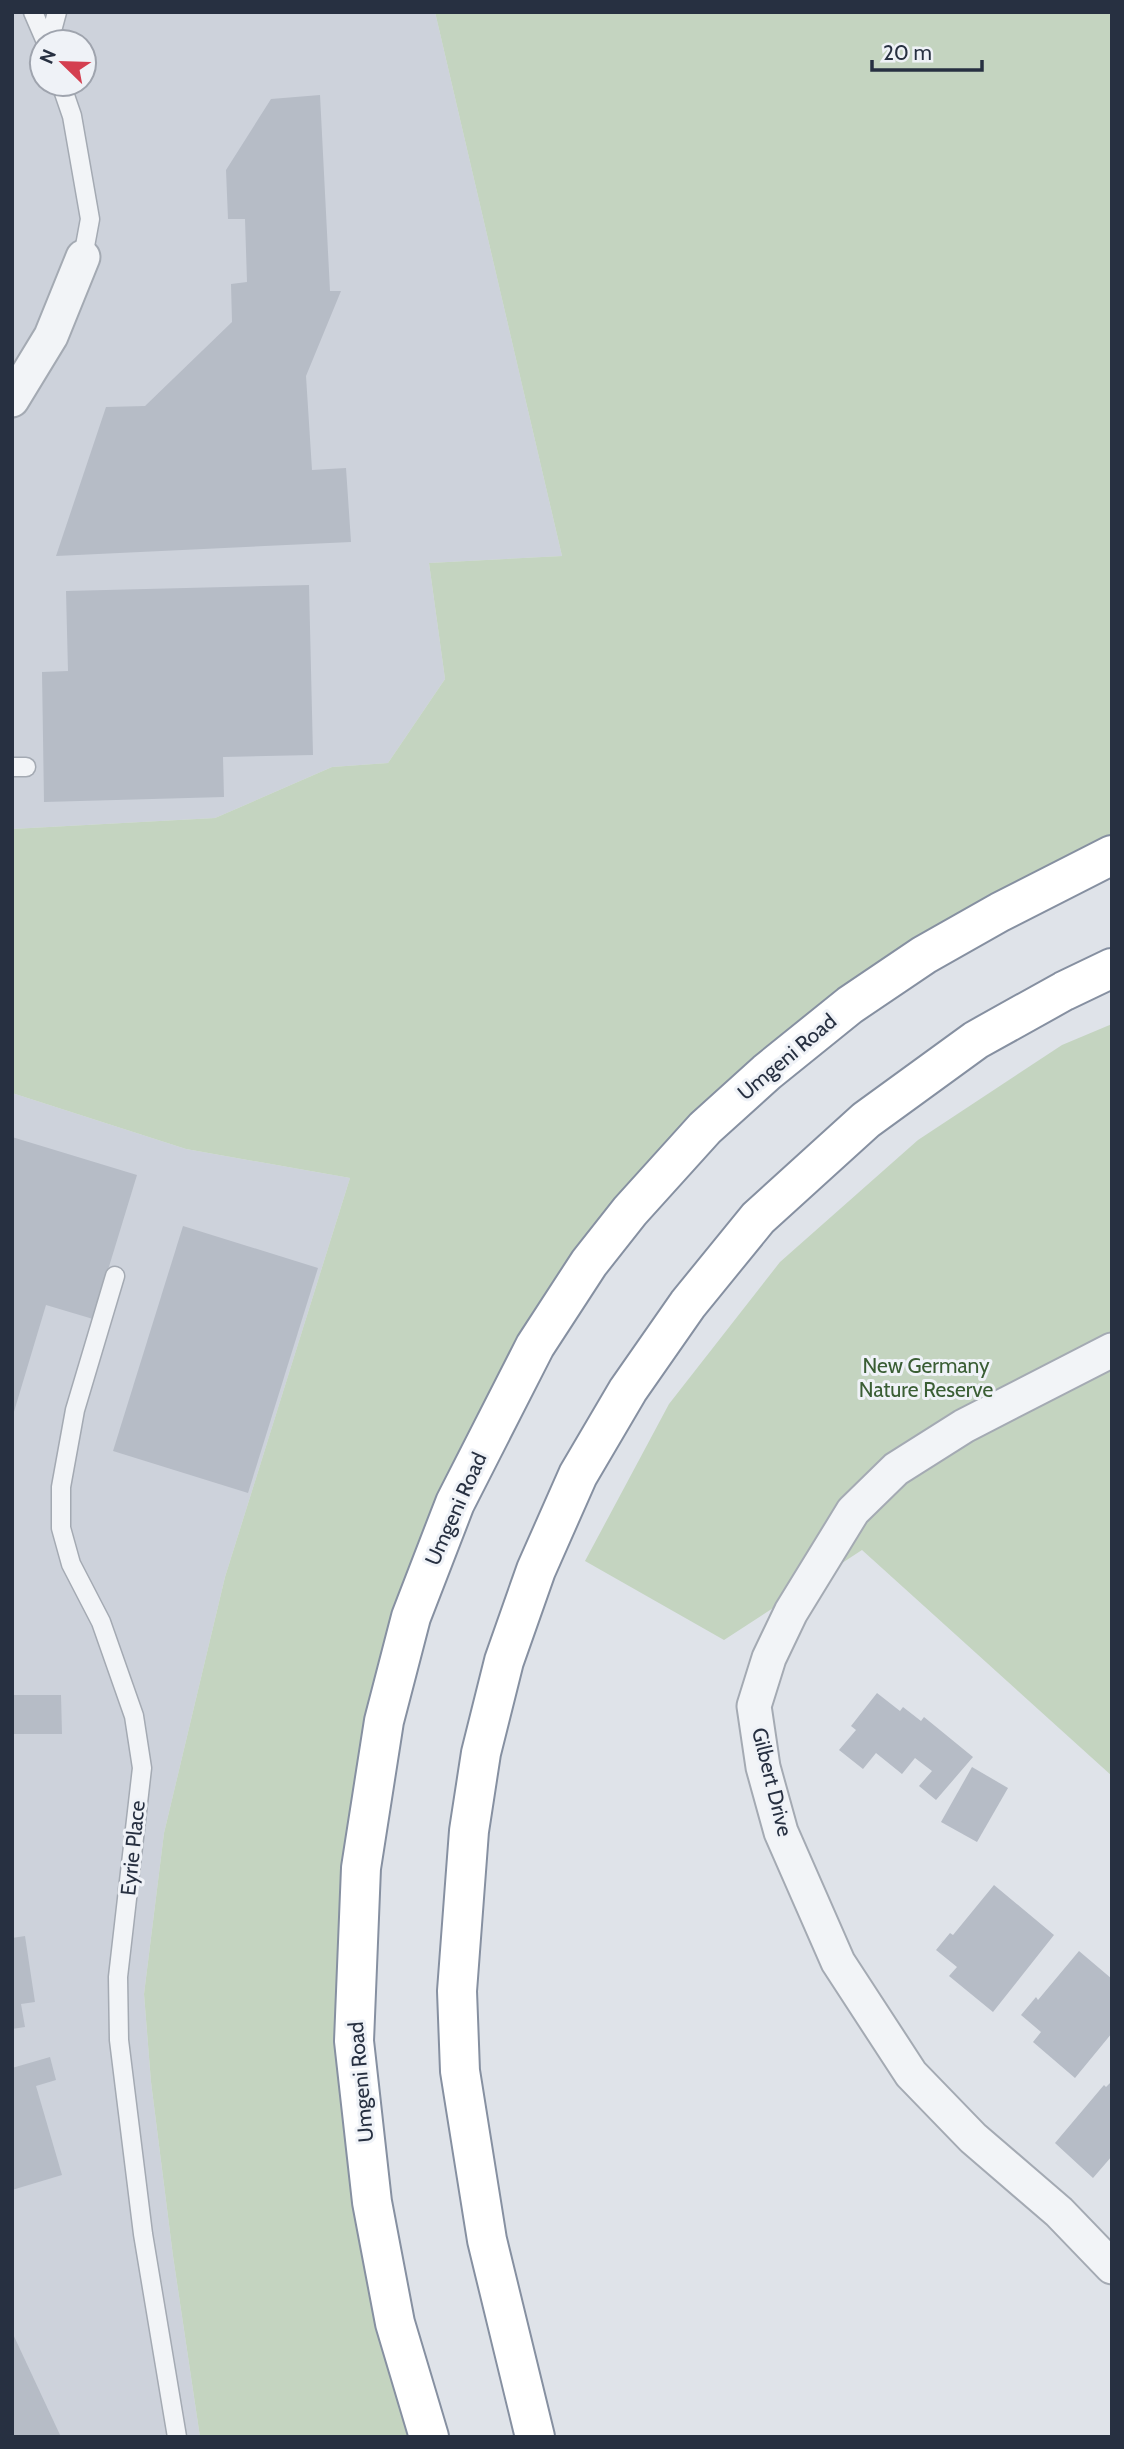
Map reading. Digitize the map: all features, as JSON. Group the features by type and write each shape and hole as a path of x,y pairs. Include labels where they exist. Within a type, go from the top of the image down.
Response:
{"highway":[{"name":"Umgeni Road","path":"429,2437 395,2323 372,2202 354,2040 361,1868 384,1721 411,1617 455,1503 535,1346 589,1263 630,1211 705,1128 767,1072 850,1005 924,955 1000,912 1112,855"},
{"path":"535,2437 487,2240 460,2071 457,1991 469,1831 481,1753 504,1661 536,1570 578,1475 628,1390 688,1304 758,1218 866,1120 976,1040 1064,991 1112,968"}],"street":[{"path":"12,400 51,336 83,257"},
{"name":"Gilbert Drive","path":"1112,1349 964,1426 896,1469 853,1511 791,1612 768,1658 754,1706 763,1767 781,1832 838,1962 911,2074 973,2138 1059,2212 1112,2267"}],"lane":[{"path":"33,12 41,28"},
{"path":"66,98 72,116 90,219 83,257"},
{"name":"Eyrie Place","path":"115,1276 75,1410 61,1487 61,1528 71,1564 102,1622 134,1716 142,1768 118,1977 119,2040 143,2234 177,2437"}],"shaded area":[{"path":"12,12 435,12 562,556 429,563 445,679 388,763 332,767 215,818 12,829"},
{"path":"12,1093 186,1149 350,1178 225,1577 164,1833 144,1994 151,2082 200,2437 12,2437"}],"green space":[{"path":"435,12 1112,12 1112,849 993,910 628,1207 405,1617 352,2047 425,2437 200,2437 151,2082 144,1994 164,1833 225,1577 350,1178 186,1149 12,1093 12,829 215,818 332,767 388,763 445,679 429,563 562,556"},
{"name":"New Germany Nature Reserve","path":"1112,1024 1112,1776 862,1550 724,1640 585,1561 669,1404 780,1262 918,1140 1062,1045"}],"building":[{"path":"320,95 330,291 341,291 306,376 312,470 346,468 351,542 56,556 106,407 145,406 232,322 231,284 247,282 245,219 228,219 226,170 271,99"},
{"path":"309,585 313,755 223,757 224,797 44,802 42,672 68,671 66,591"},
{"path":"12,1137 137,1175 93,1319 46,1305 13,1415"},
{"path":"183,1226 318,1268 248,1493 113,1451"},
{"path":"877,1693 900,1711 903,1707 921,1721 924,1717 973,1757 936,1800 919,1786 932,1771 915,1758 902,1774 876,1753 863,1769 839,1750 856,1730 851,1726"},
{"path":"13,1695 61,1695 62,1734 13,1734"},
{"path":"972,1767 1008,1788 977,1842 941,1822"},
{"path":"994,1885 1054,1935 993,2012 949,1976 957,1967 936,1950 950,1933 953,1935"},
{"path":"25,1936 35,2002 21,2004 25,2027 12,2029 12,1938"},
{"path":"1079,1951 1112,1979 1112,2033 1075,2078 1033,2042 1041,2032 1021,2015 1036,1997 1038,2000"},
{"path":"50,2057 56,2080 36,2086 62,2175 12,2190 12,2068"},
{"path":"1112,2081 1112,2156 1093,2178 1055,2143 1104,2085 1106,2087"},
{"path":"12,2332 61,2437 12,2437"}]}
